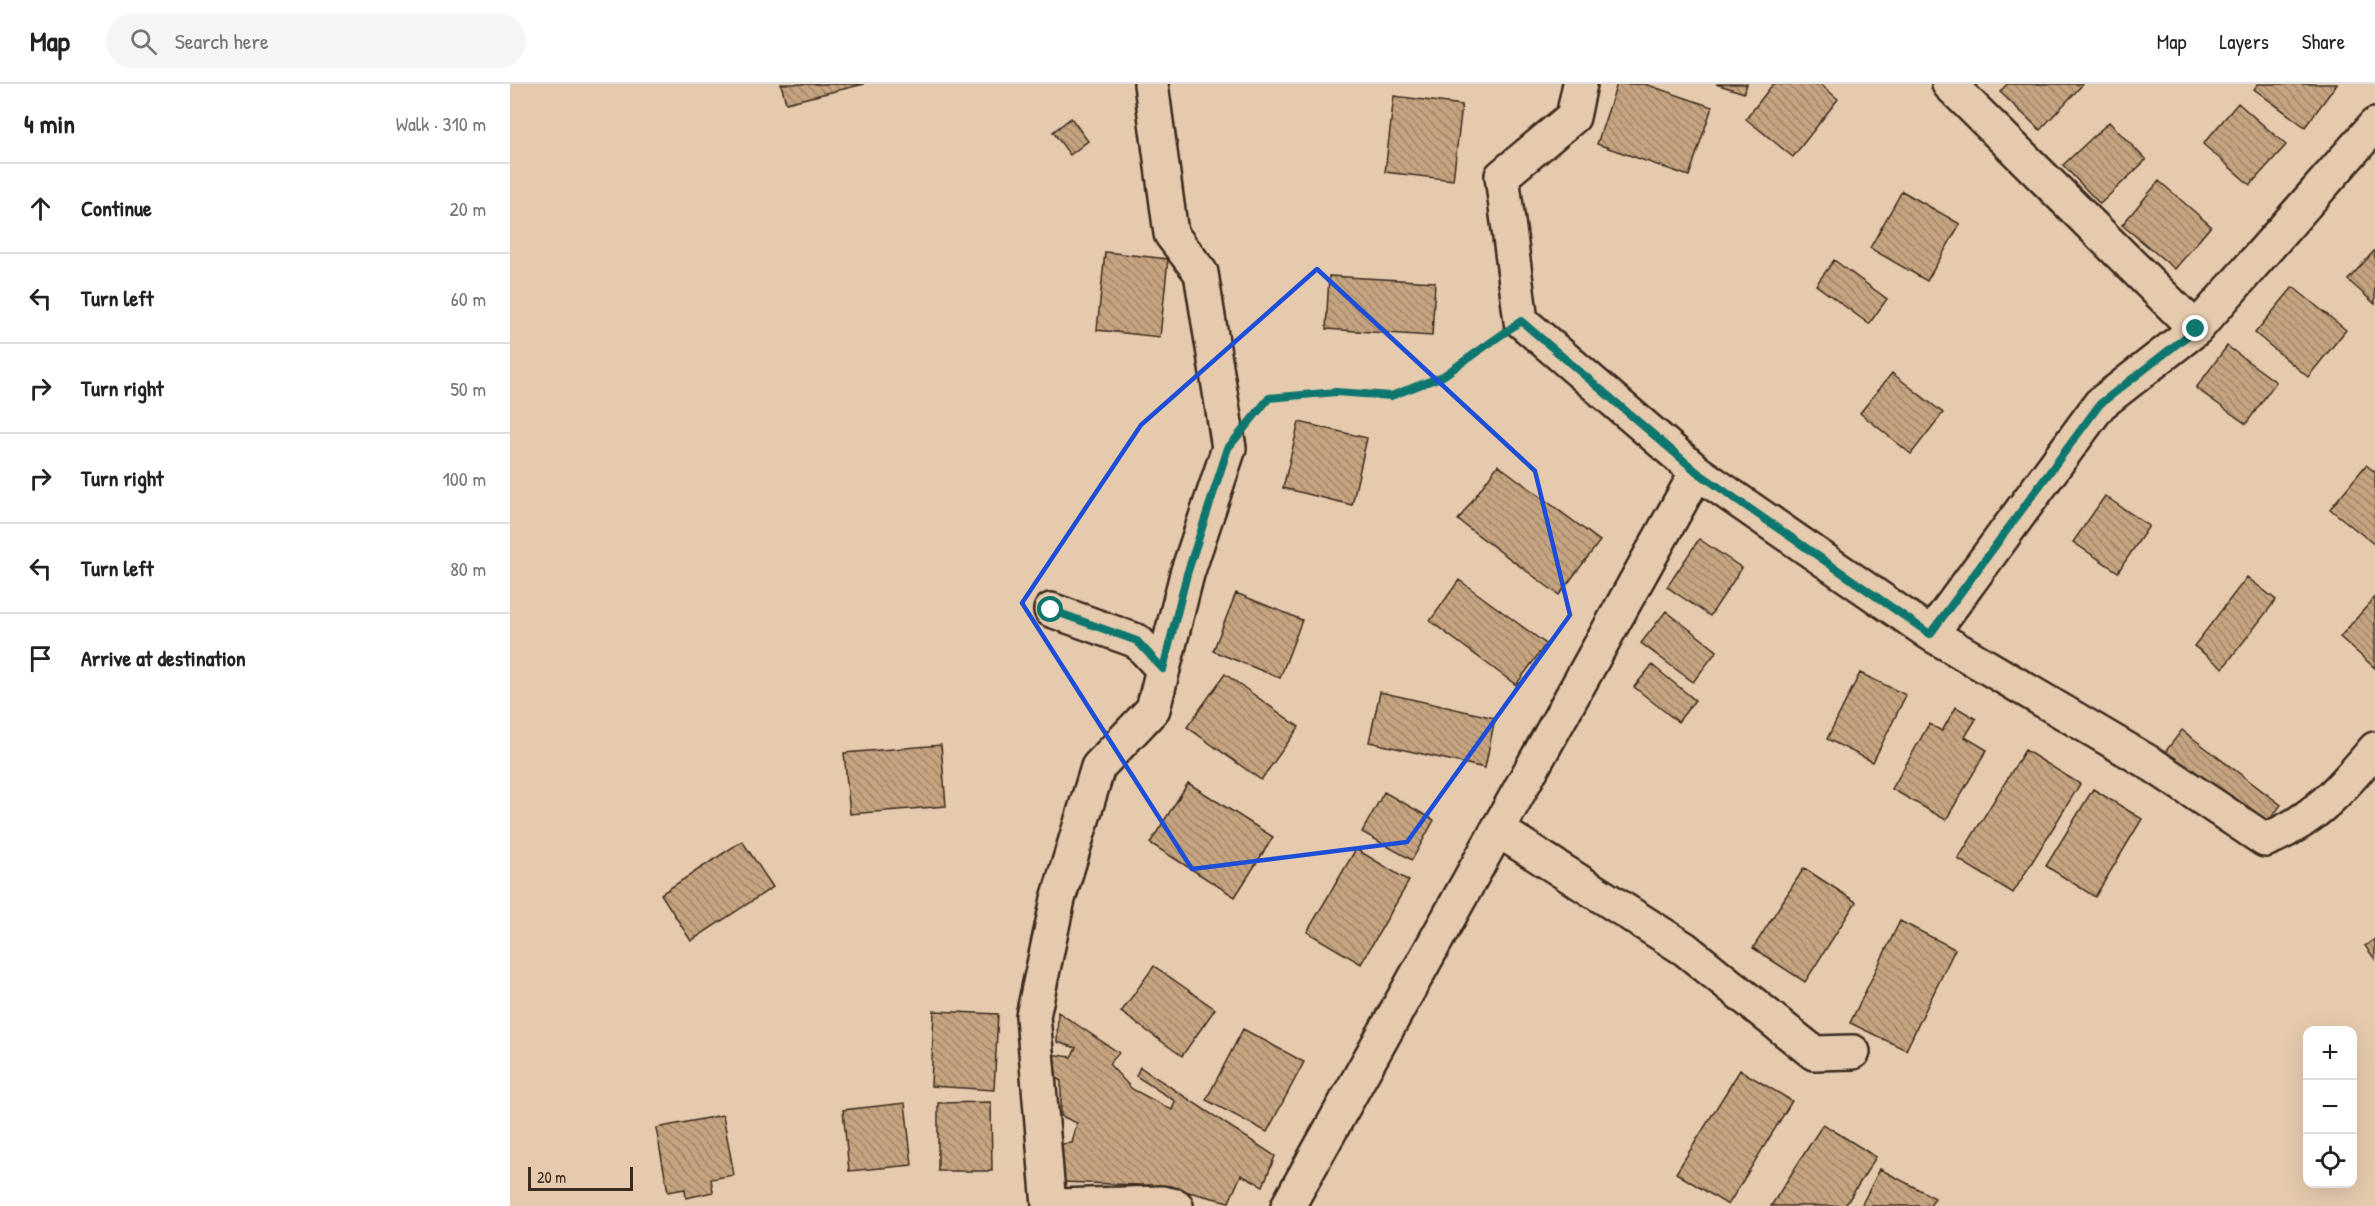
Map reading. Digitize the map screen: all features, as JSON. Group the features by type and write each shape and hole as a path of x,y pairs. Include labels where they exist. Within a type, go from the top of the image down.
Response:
{"street":[{"path":"1049,1206 1033,1016 1058,899 1098,767 1153,709 1187,574 1228,448 1201,273 1171,234 1151,84"},
{"path":"1580,84 1573,117 1502,176 1521,321 1697,472 1930,634 2153,765 2265,840 2288,831 2333,798 2375,749"},
{"path":"1949,84 2196,329"},
{"path":"1930,634 2100,404 2196,329 2375,125"},
{"path":"1288,1206 1697,472"},
{"path":"1051,610 1137,641 1163,669"},
{"path":"1498,830 1685,949 1814,1053 1853,1052"},
{"path":"1056,1206 1161,1203 1176,1206"}],"path":[{"path":"1228,448 1269,398 1336,392 1391,396 1443,376 1521,321"}],"highlighted area":[{"path":"1317,269 1535,471 1570,615 1407,842 1192,869 1022,603 1141,425"}],"building":[{"path":"781,84 864,84 786,103"},
{"path":"1617,84 1645,84 1712,107 1689,176 1597,144"},
{"path":"1716,84 1747,84 1744,93"},
{"path":"1773,84 1820,84 1838,99 1793,157 1746,119"},
{"path":"2007,84 2083,84 2040,130 2000,92"},
{"path":"2258,84 2337,84 2305,127 2254,89"},
{"path":"1394,96 1462,105 1453,180 1385,172"},
{"path":"2238,103 2286,145 2250,185 2203,144"},
{"path":"1071,118 1088,141 1070,155 1053,132"},
{"path":"2109,122 2146,160 2100,204 2063,165"},
{"path":"2159,181 2211,226 2175,269 2122,225"},
{"path":"1902,191 1960,224 1927,281 1870,248"},
{"path":"2375,250 2375,304 2348,280"},
{"path":"1105,252 1168,259 1160,337 1097,330"},
{"path":"1834,260 1887,299 1869,324 1816,285"},
{"path":"1329,276 1435,282 1432,336 1326,329"},
{"path":"2293,287 2346,330 2308,377 2255,333"},
{"path":"2227,346 2276,382 2246,424 2196,388"},
{"path":"1892,373 1943,413 1911,454 1860,413"},
{"path":"1299,422 1367,438 1352,505 1283,488"},
{"path":"1498,465 1600,541 1559,595 1458,520"},
{"path":"2366,465 2375,472 2375,545 2330,509"},
{"path":"2105,496 2149,526 2118,572 2073,542"},
{"path":"1699,539 1742,568 1710,616 1667,587"},
{"path":"2247,577 2276,600 2223,668 2194,646"},
{"path":"1459,580 1546,644 1516,685 1430,621"},
{"path":"1236,593 1302,620 1280,678 1213,651"},
{"path":"2375,597 2375,668 2340,637"},
{"path":"1666,611 1717,651 1693,682 1641,643"},
{"path":"1652,665 1695,700 1678,722 1634,687"},
{"path":"1860,673 1906,695 1873,762 1827,739"},
{"path":"1225,674 1299,727 1261,780 1187,727"},
{"path":"1380,692 1495,718 1485,768 1369,742"},
{"path":"1956,707 1976,719 1965,737 1987,750 1946,820 1892,789 1929,724 1942,731"},
{"path":"2182,730 2281,805 2263,828 2165,752"},
{"path":"941,745 946,806 850,814 844,753"},
{"path":"2025,750 2080,784 2013,893 1958,859"},
{"path":"1188,783 1273,837 1235,897 1150,843"},
{"path":"2093,789 2142,819 2095,897 2046,866"},
{"path":"1384,792 1434,820 1412,860 1362,832"},
{"path":"742,841 773,887 691,941 661,894"},
{"path":"1356,849 1409,881 1361,964 1307,932"},
{"path":"1804,868 1856,902 1805,982 1753,948"},
{"path":"1900,921 1955,949 1906,1050 1850,1023"},
{"path":"2375,939 2375,959 2365,946"},
{"path":"1154,966 1215,1009 1182,1056 1121,1012"},
{"path":"934,1011 998,1014 994,1090 931,1086"},
{"path":"1058,1012 1119,1053 1109,1064 1132,1089 1172,1110 1175,1101 1136,1076 1140,1067 1275,1156 1263,1186 1241,1175 1229,1202 1164,1186 1062,1182 1062,1144 1072,1143 1077,1123 1061,1116 1061,1081 1047,1073 1050,1054 1071,1057 1076,1048 1057,1042"},
{"path":"1243,1029 1304,1062 1267,1132 1206,1100"},
{"path":"1740,1070 1792,1101 1728,1205 1676,1173"},
{"path":"991,1102 992,1171 938,1171 938,1103"},
{"path":"905,1103 912,1165 849,1171 843,1110"},
{"path":"723,1115 734,1175 711,1179 713,1192 686,1198 685,1189 668,1192 656,1128"},
{"path":"1823,1124 1876,1157 1845,1206 1771,1206"},
{"path":"1880,1169 1935,1198 1930,1206 1861,1206"}],"route":[{"path":"1051,610 1137,641 1163,669 1187,574 1228,448 1269,398 1336,392 1391,396 1443,376 1521,321 1697,472 1930,634 2100,404 2196,329"}]}
